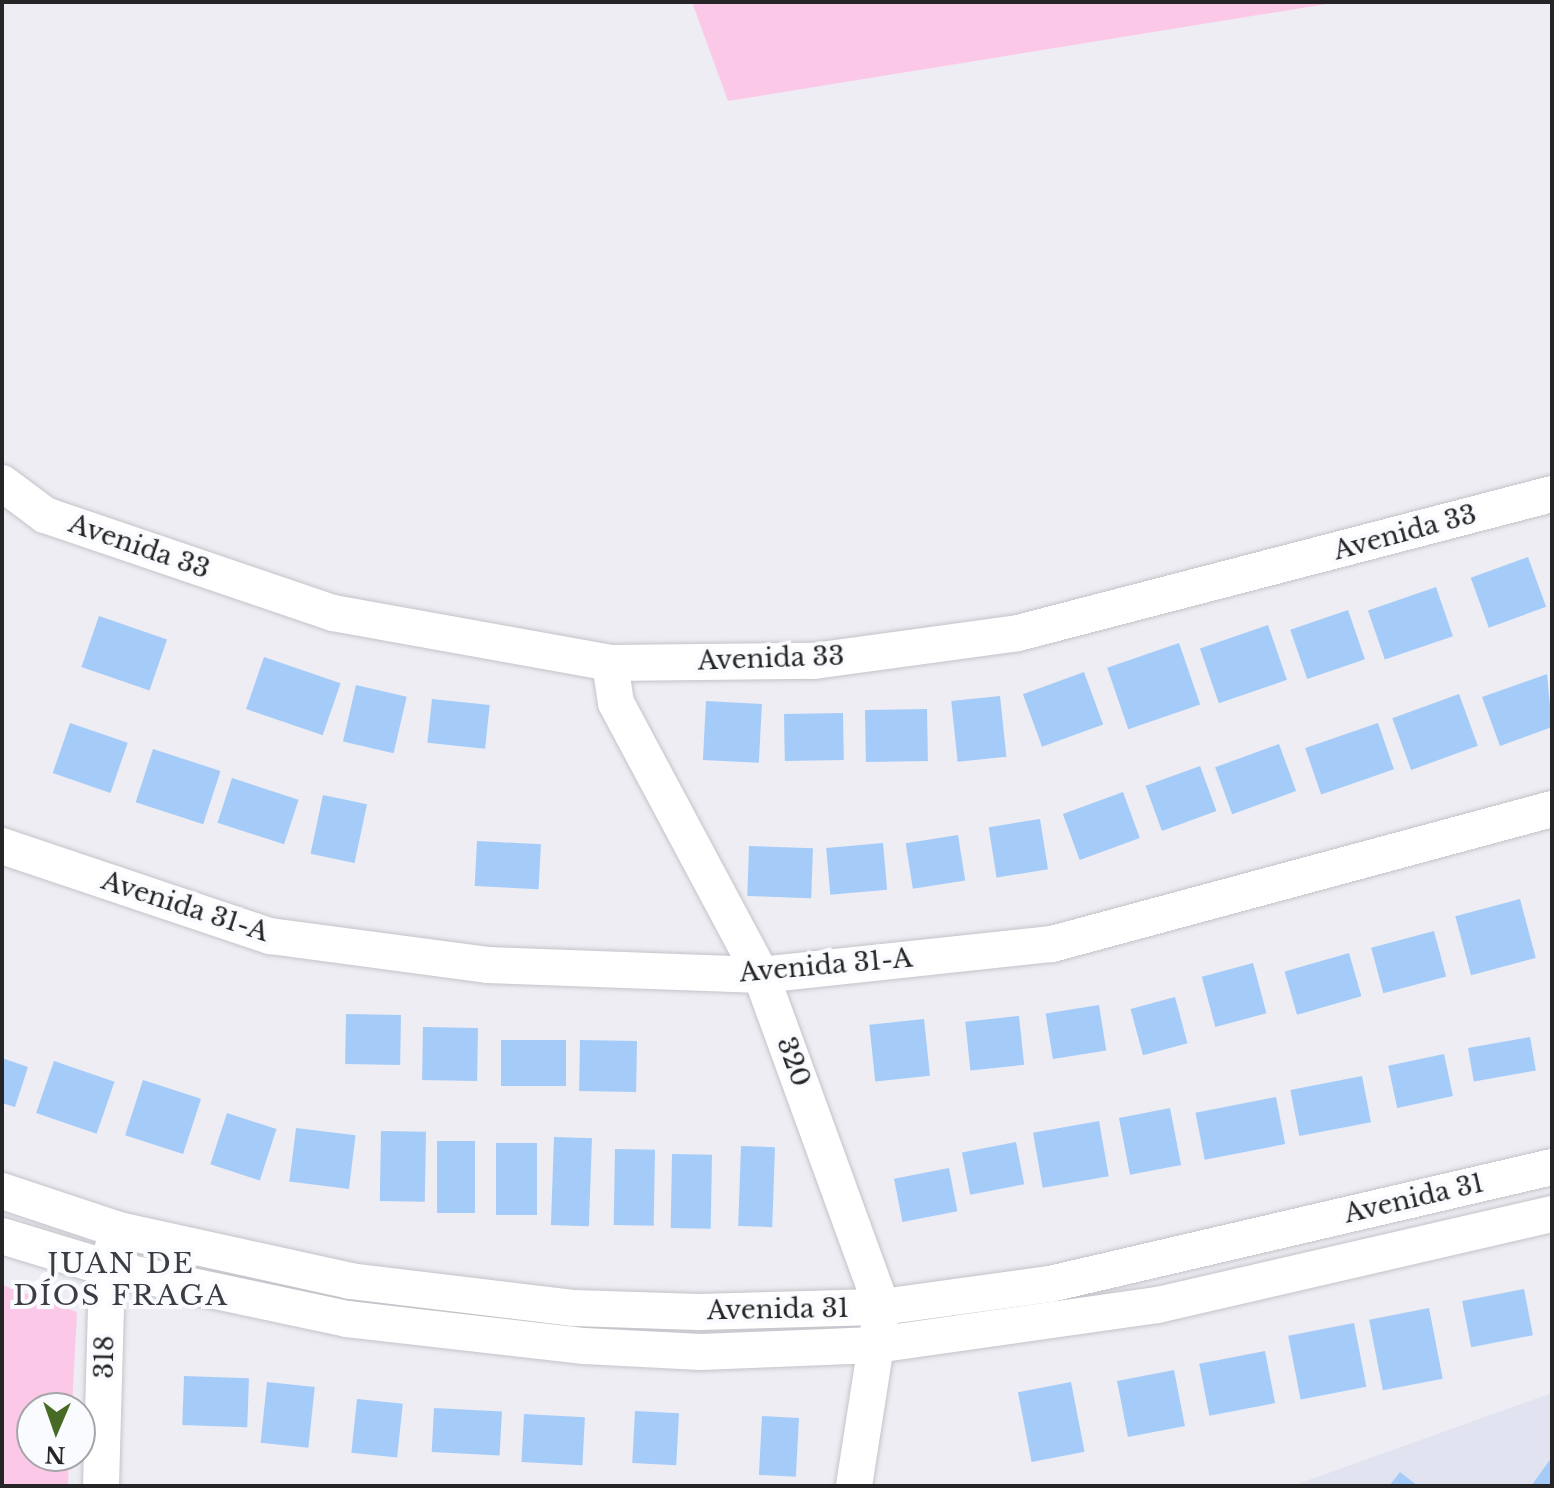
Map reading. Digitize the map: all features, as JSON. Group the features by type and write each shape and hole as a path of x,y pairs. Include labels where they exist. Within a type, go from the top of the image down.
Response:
{"street":[{"name":"Avenida 33","path":"2,483 45,515 333,613 610,663 814,661 1018,633 1552,494"},
{"name":"320","path":"610,663 616,703 761,975 882,1307 854,1486"},
{"name":"Avenida 31-A","path":"2,846 270,936 487,965 761,975 1052,944 1552,809"},
{"name":"Avenida 31","path":"2,1191 119,1230 350,1281 574,1308 882,1307 1050,1284 1552,1167"},
{"name":"Avenida 31","path":"2,1236 107,1268 347,1319 584,1346 701,1352 876,1345 1158,1305 1552,1214"},
{"name":"318","path":"101,1486 107,1268 119,1230"}],"shaded area":[{"path":"692,2 1339,2 728,101"},
{"path":"2,1285 77,1312 73,1392 16,1392 16,1472 68,1472 68,1486 2,1486"},
{"path":"1552,1393 1552,1486 1292,1486"}],"building":[{"path":"1528,557 1546,607 1489,628 1471,578"},
{"path":"1436,587 1453,636 1385,660 1368,610"},
{"path":"1348,610 1365,659 1307,679 1290,630"},
{"path":"99,616 167,639 149,690 81,667"},
{"path":"1268,625 1287,680 1219,703 1200,648"},
{"path":"1179,643 1200,704 1128,729 1107,668"},
{"path":"264,657 341,683 323,735 246,709"},
{"path":"1084,672 1103,725 1042,747 1023,694"},
{"path":"1547,674 1552,727 1500,746 1482,697"},
{"path":"356,685 407,697 394,753 343,742"},
{"path":"1459,694 1478,746 1411,770 1392,718"},
{"path":"1000,696 1006,757 958,762 951,701"},
{"path":"432,699 490,705 485,749 427,743"},
{"path":"706,701 762,704 759,763 703,760"},
{"path":"927,709 928,761 866,762 865,710"},
{"path":"843,713 844,760 785,761 784,714"},
{"path":"70,723 128,743 110,793 53,773"},
{"path":"1378,723 1394,769 1321,794 1305,748"},
{"path":"1279,744 1296,791 1232,814 1215,767"},
{"path":"153,749 221,771 203,824 136,802"},
{"path":"1200,766 1216,811 1162,831 1145,786"},
{"path":"232,778 299,800 284,844 217,823"},
{"path":"1123,792 1140,838 1080,860 1063,814"},
{"path":"323,795 367,804 355,863 311,854"},
{"path":"1040,819 1048,869 997,878 989,827"},
{"path":"958,835 965,880 913,889 906,843"},
{"path":"477,841 541,844 539,889 475,886"},
{"path":"883,843 887,890 830,895 826,848"},
{"path":"749,846 813,848 811,898 747,896"},
{"path":"1520,899 1536,958 1471,975 1455,916"},
{"path":"1434,931 1446,976 1383,993 1371,948"},
{"path":"1349,953 1361,996 1297,1015 1285,971"},
{"path":"1253,963 1266,1013 1215,1027 1202,977"},
{"path":"1175,997 1187,1043 1143,1055 1131,1009"},
{"path":"1099,1005 1106,1050 1053,1059 1046,1013"},
{"path":"346,1014 401,1015 400,1065 345,1064"},
{"path":"1019,1016 1024,1065 970,1070 965,1022"},
{"path":"924,1019 930,1076 875,1081 869,1025"},
{"path":"423,1027 478,1028 477,1081 422,1080"},
{"path":"1530,1037 1536,1070 1474,1081 1468,1048"},
{"path":"501,1040 566,1040 566,1086 501,1086"},
{"path":"580,1040 637,1041 636,1092 579,1091"},
{"path":"1444,1054 1453,1096 1397,1108 1388,1066"},
{"path":"2,1058 28,1067 15,1107 2,1103"},
{"path":"54,1061 115,1082 97,1134 36,1113"},
{"path":"1362,1076 1371,1122 1299,1136 1290,1090"},
{"path":"143,1080 201,1099 183,1154 125,1135"},
{"path":"1276,1097 1285,1144 1205,1160 1196,1113"},
{"path":"1170,1108 1181,1165 1130,1175 1119,1118"},
{"path":"227,1113 276,1129 260,1180 210,1164"},
{"path":"1099,1121 1109,1176 1043,1188 1033,1133"},
{"path":"296,1128 356,1135 349,1189 289,1182"},
{"path":"381,1131 426,1132 425,1202 380,1201"},
{"path":"554,1137 592,1138 589,1226 551,1225"},
{"path":"437,1141 475,1141 475,1213 437,1213"},
{"path":"1016,1142 1024,1184 970,1195 962,1152"},
{"path":"496,1143 537,1143 537,1215 496,1215"},
{"path":"741,1146 775,1147 772,1227 738,1226"},
{"path":"615,1149 655,1150 654,1226 614,1225"},
{"path":"672,1154 712,1155 711,1229 671,1228"},
{"path":"949,1168 957,1211 902,1222 894,1179"},
{"path":"1524,1289 1533,1335 1471,1347 1462,1301"},
{"path":"1429,1308 1443,1379 1383,1390 1369,1320"},
{"path":"1354,1323 1366,1387 1301,1400 1288,1336"},
{"path":"1265,1351 1275,1403 1209,1416 1199,1364"},
{"path":"1174,1370 1185,1426 1128,1437 1117,1381"},
{"path":"184,1376 249,1378 247,1427 182,1425"},
{"path":"267,1382 315,1387 308,1448 261,1443"},
{"path":"1071,1382 1085,1452 1032,1462 1018,1392"},
{"path":"357,1399 403,1404 397,1458 351,1453"},
{"path":"434,1408 502,1412 500,1455 432,1452"},
{"path":"635,1411 679,1413 676,1465 632,1463"},
{"path":"524,1414 585,1417 582,1465 521,1462"},
{"path":"762,1416 799,1418 796,1477 759,1475"},
{"path":"1552,1457 1552,1486 1531,1486"},
{"path":"1400,1472 1418,1486 1389,1486"}],"district":[{"name":"JUAN DE DÍOS FRAGA","path":"121,1280"}]}
